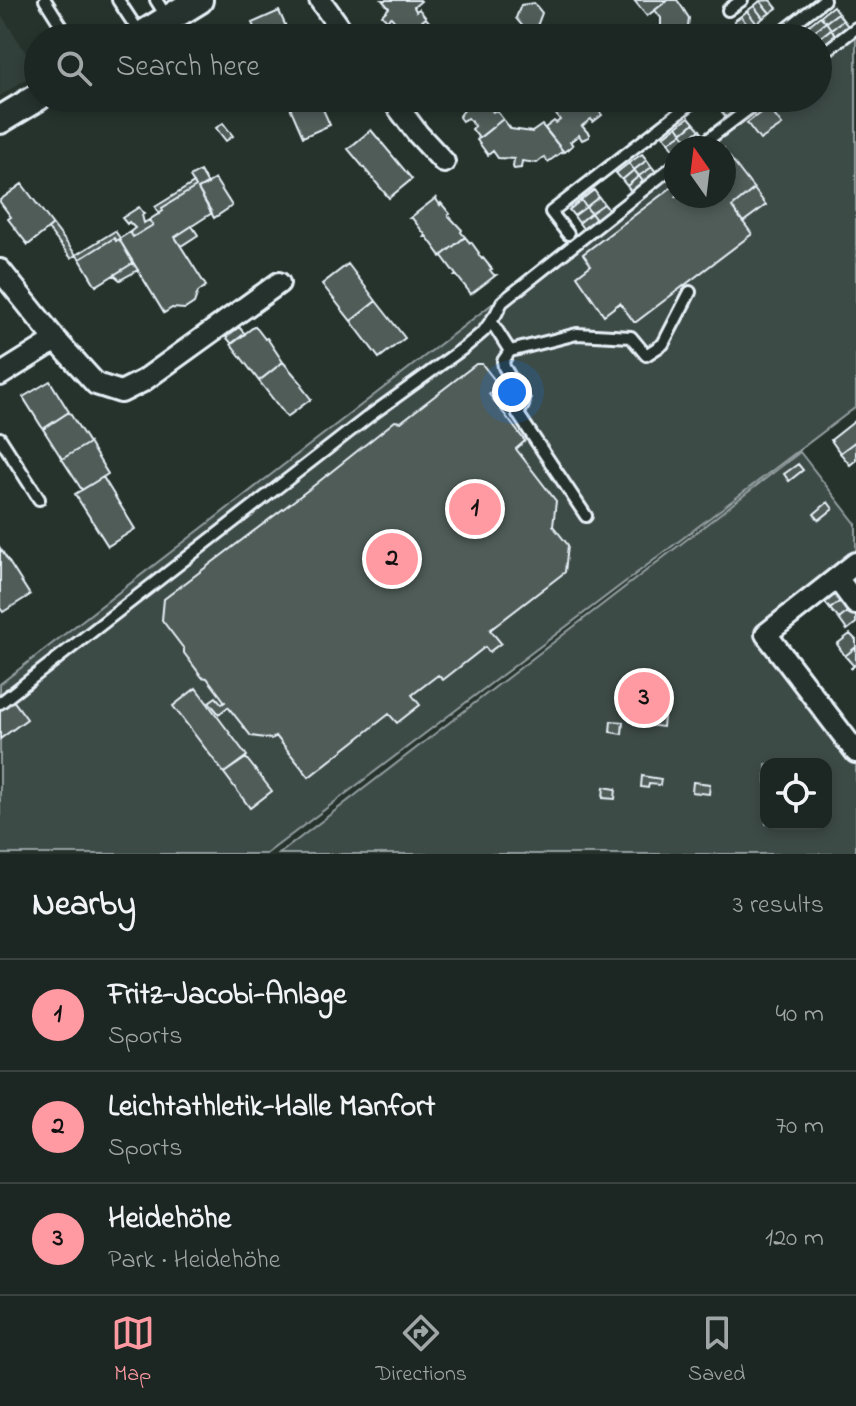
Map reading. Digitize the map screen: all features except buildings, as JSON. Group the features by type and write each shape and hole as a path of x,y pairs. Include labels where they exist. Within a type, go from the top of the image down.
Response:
{"street":[{"path":"162,10 199,0"},
{"path":"320,0 337,24"},
{"path":"0,120 24,105"},
{"path":"402,112 444,162"},
{"path":"0,270 96,384 121,392 143,381 279,283"},
{"path":"0,375 56,340"},
{"path":"856,563 766,634 856,752"},
{"path":"837,578 856,604"}],"lane":[{"path":"45,0 60,24"},
{"path":"118,0 132,24"},
{"path":"728,10 742,0"},
{"path":"793,24 824,0"},
{"path":"832,46 856,28"},
{"path":"568,234 551,212 680,112"},
{"path":"713,136 745,112"},
{"path":"0,703 368,417 465,347 484,331 502,302 664,174"},
{"path":"586,516 518,414 524,400 503,361 510,351 577,334 631,337 646,355 663,344 690,292"},
{"path":"491,321 510,351"},
{"path":"0,438 39,499"}],"shaded area":[{"path":"0,13 24,50 24,80 0,96"},
{"path":"856,23 856,407 266,854 0,854 0,684 664,171 664,208 736,208 736,136 710,136 741,112 832,112 832,41"},
{"path":"800,452 856,524 856,554 756,633 856,763 856,854 279,854"}],"place":[{"name":"Fritz-Jacobi-Anlage","path":"475,509"},
{"name":"Leichtathletik-Halle Manfort","path":"392,559"},
{"name":"Heidehöhe","path":"644,698"}]}
